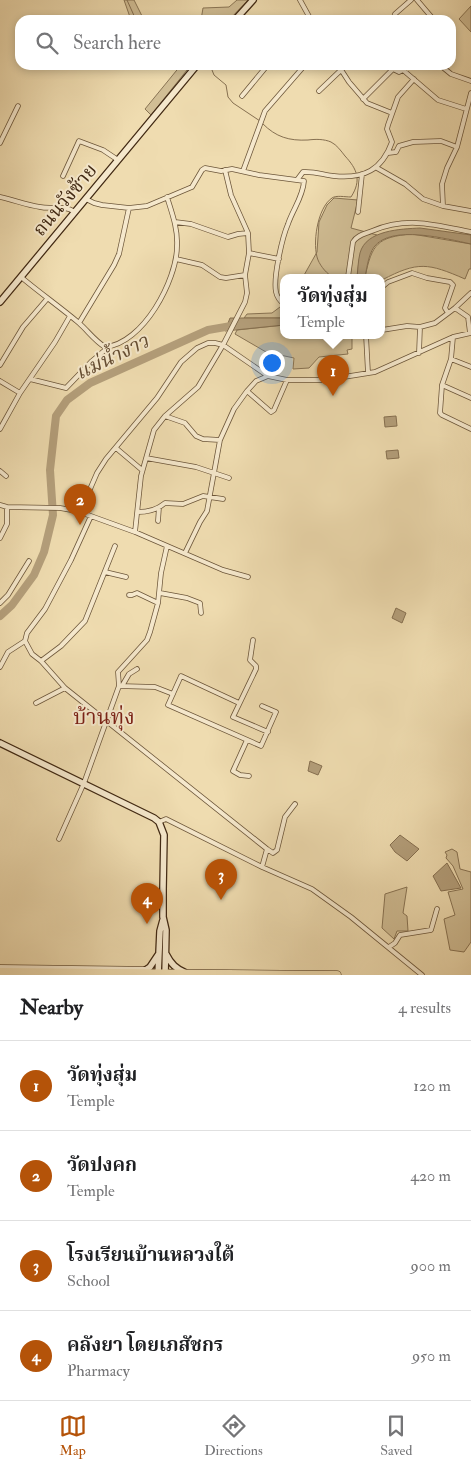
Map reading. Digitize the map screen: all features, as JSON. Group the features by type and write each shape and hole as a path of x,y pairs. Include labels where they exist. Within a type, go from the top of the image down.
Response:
{"highway":[{"path":"0,972 337,975"}],"main road":[{"path":"240,15 253,0"},
{"name":"ถนนวังซ้าย","path":"0,302 193,70"},
{"path":"0,743 84,783 159,822 164,835 163,917 160,931 162,974"},
{"path":"139,974 148,969 162,953"},
{"path":"162,953 177,969 189,974"}],"street":[{"path":"300,0 308,15"},
{"path":"395,15 411,0"},
{"path":"417,0 430,15"},
{"path":"242,96 264,70"},
{"path":"243,171 266,111 301,70"},
{"path":"319,91 341,70 367,103 392,113"},
{"path":"363,99 392,70"},
{"path":"395,70 399,72 403,70 442,102 466,108"},
{"path":"446,70 451,74 471,81"},
{"path":"297,180 304,172 333,176 354,176 377,168 388,153 392,142 387,129 398,97 414,79"},
{"path":"443,206 442,184 457,147 471,93"},
{"path":"0,143 18,106"},
{"path":"63,176 79,141 109,153 118,160"},
{"path":"388,153 396,152 399,146 413,142 441,141 457,147"},
{"path":"86,199 94,203 129,208 152,204 192,187 205,168 221,171 232,169 304,181 302,196 287,225 279,259 275,288 280,300"},
{"path":"377,168 405,184 423,199 443,206 471,211"},
{"path":"135,532 142,470 154,430 165,416 198,387 223,346 240,313 247,294 245,275 249,252 248,233 233,201 225,170"},
{"path":"358,212 361,174"},
{"path":"0,197 17,200 40,208 69,208 75,213"},
{"path":"21,277 79,323 105,347 130,337 148,318 167,284 176,259 175,222 167,197"},
{"path":"79,323 119,254 129,208"},
{"path":"175,222 191,224 228,237 248,233"},
{"path":"348,274 352,242 356,237 377,229 413,222 436,224 471,232"},
{"path":"249,252 279,259"},
{"path":"176,259 202,265 220,277 245,275"},
{"path":"385,284 410,273 450,282 453,285 444,308 448,313"},
{"path":"385,330 407,326 420,327 435,322 471,293"},
{"path":"0,365 24,327 47,299"},
{"path":"77,511 84,502 101,466 157,398 181,362 197,348 208,343 223,346 268,376 287,380 325,380 375,372 453,337 470,333 468,317 454,308"},
{"path":"1,426 70,316"},
{"path":"419,353 420,327"},
{"path":"453,337 451,358 442,385 440,413 471,428"},
{"path":"366,339 368,373"},
{"path":"30,379 66,388 86,366 105,350 105,347"},
{"path":"451,358 471,367"},
{"path":"185,553 207,511 220,440 234,409 256,381 268,376"},
{"path":"0,380 20,393"},
{"path":"247,392 271,412 274,410 287,380"},
{"path":"442,385 471,398"},
{"path":"165,416 185,423 196,436 203,439 220,440"},
{"path":"116,448 142,470"},
{"path":"146,458 196,467 229,478"},
{"path":"0,471 6,476"},
{"path":"138,512 159,507 164,503 184,504 203,496 223,499"},
{"path":"0,505 7,507 60,508 77,511 135,532 223,570 248,577"},
{"path":"0,538 7,524 7,507"},
{"path":"158,521 159,507"},
{"path":"91,516 71,560 45,609 27,633 25,641 32,654 42,661 65,688 273,853 277,850 285,817 295,804"},
{"path":"42,661 84,624 115,546"},
{"path":"120,686 118,672 147,640 160,593 167,546"},
{"path":"0,603 29,561"},
{"path":"105,572 126,577"},
{"path":"129,595 132,596 137,593 158,602"},
{"path":"160,593 187,598 200,603 201,613"},
{"path":"0,595 4,598"},
{"path":"253,640 250,660 256,666 256,669 233,717 268,732"},
{"path":"0,667 8,652 25,641"},
{"path":"59,839 84,783 120,686 129,674 137,669"},
{"path":"239,703 181,676 168,705 261,746 276,712 262,706"},
{"path":"120,686 155,687 173,694"},
{"path":"36,703 65,688"},
{"path":"247,740 233,771 240,776 249,776"},
{"path":"159,822 166,819 262,867 312,889 389,947 422,975"},
{"path":"262,867 267,849"},
{"path":"389,947 396,942 400,935 431,930 437,909"},
{"path":"0,967 148,969"}],"shaded area":[{"path":"124,0 134,0 142,15 129,15"},
{"path":"237,0 248,0 234,15 202,15 203,8 229,7"},
{"path":"471,6 471,32 459,19"},
{"path":"177,70 187,70 151,115 145,109"},
{"path":"334,198 358,200 351,228 377,235 363,249 357,274 305,274 317,252 319,222 327,205"},
{"path":"420,228 471,235 471,244 420,235 393,236 382,240 374,247 369,258 366,274 357,274 360,253 369,240 385,232"},
{"path":"412,234 471,244 471,269 469,269 465,279 432,267 423,266 414,267 385,278 385,274 366,274 370,257 378,244 391,237"},
{"path":"280,307 280,318 244,318 247,314 272,313"},
{"path":"230,318 280,318 280,325 225,331"},
{"path":"280,325 280,339 352,339 352,349 347,350 348,354 319,357 309,368 293,369 294,358 266,352 235,334 237,330"},
{"path":"396,416 397,426 385,427 384,417"},
{"path":"398,450 399,458 387,459 386,451"},
{"path":"396,608 406,613 402,623 392,618"},
{"path":"310,761 322,766 318,775 308,771"},
{"path":"400,835 419,849 407,861 395,852 390,845"},
{"path":"452,849 457,852 460,869 471,872 471,942 464,952 450,950 444,919 455,915 448,892 463,889 453,866 446,858 445,852"},
{"path":"447,863 461,888 441,891 433,876"},
{"path":"407,887 403,913 407,916 408,931 397,931 394,939 382,928 385,894"}],"waterway":[{"path":"127,0 134,15"},
{"path":"212,70 214,75 226,85 228,97 233,103 260,121"},
{"path":"263,124 278,135 289,139 326,140 331,142 340,150 355,170 357,180 351,197 338,196 332,198 319,218 316,253 324,270 329,274"},
{"name":"แม่น้ำงาว","path":"0,616 12,605 34,575 44,552 53,515 50,470 56,416 67,400 90,383 208,330 237,325"}],"place":[{"name":"วัดทุ่งสุ่ม","path":"333,396"},
{"name":"วัดปงคก","path":"80,525"},
{"name":"โรงเรียนบ้านหลวงใต้","path":"221,900"},
{"name":"คลังยา โดยเภสัชกร","path":"147,924"}],"district":[{"name":"บ้านทุ่ง","path":"104,717"}]}
